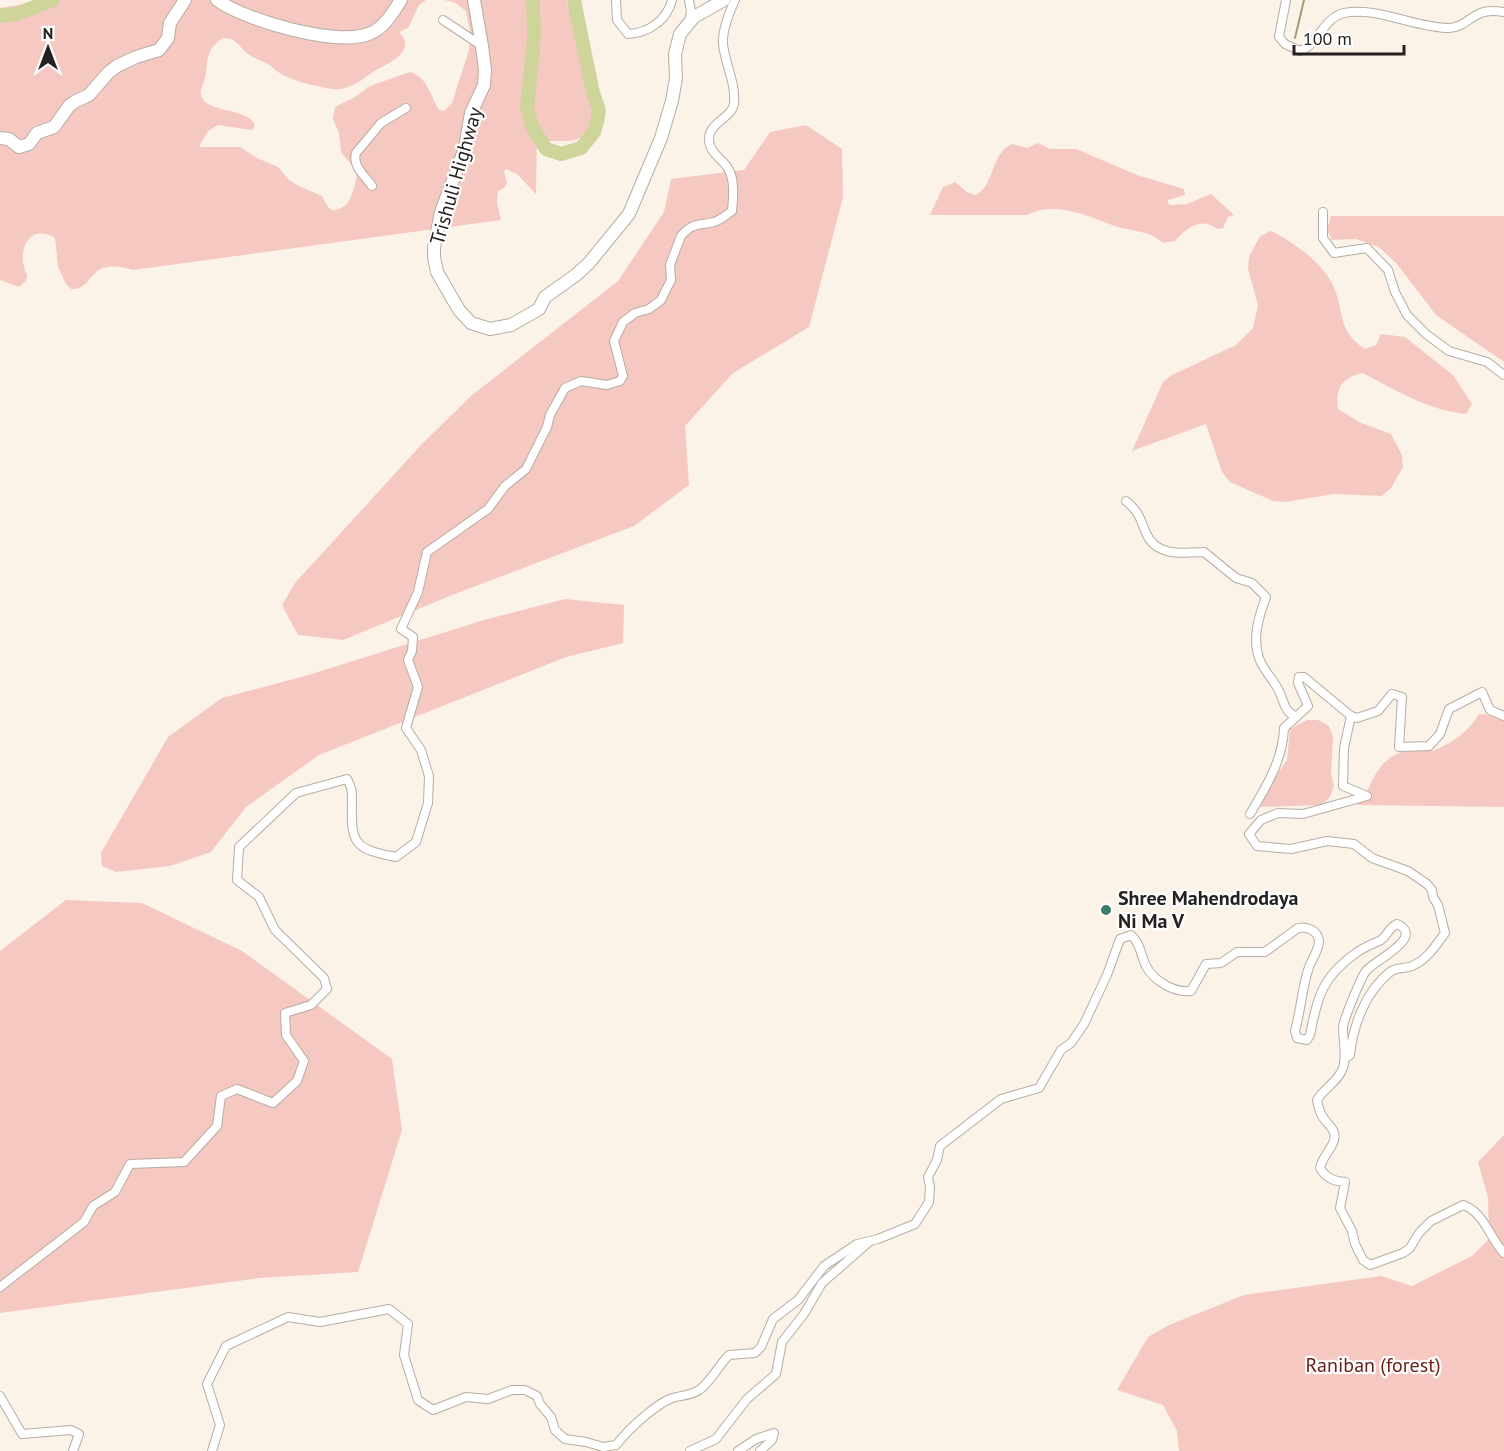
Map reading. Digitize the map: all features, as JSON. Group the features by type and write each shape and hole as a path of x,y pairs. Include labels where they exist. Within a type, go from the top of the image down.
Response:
{"street":[{"path":"0,138 9,139 19,147 29,144 37,133 54,127 69,106 88,95 117,66 159,50 168,38 170,23 185,0"},
{"path":"217,0 224,6 261,22 303,32 345,37 361,37 374,32 382,26 401,0"},
{"name":"Trishuli Highway","path":"474,0 485,70 484,85 471,112 465,148 441,212 434,257 437,272 459,310 471,323 490,329 511,325 539,309 545,297 576,275 600,251 633,208 638,189 661,138 672,101 676,78 675,54 680,34 689,22 704,10 724,0"},
{"path":"616,0 617,20 628,34 636,34 655,26 666,13 672,0"},
{"path":"689,0 691,10 689,22"},
{"path":"0,1287 84,1222 93,1206 115,1192 130,1164 184,1162 217,1126 221,1096 237,1089 273,1103 297,1081 304,1061 286,1035 285,1013 311,1005 327,989 324,978 275,930 259,897 237,880 239,846 296,794 347,779 352,787 351,831 358,843 372,853 396,857 416,842 428,803 429,776 421,750 406,729 418,687 408,660 412,651 412,637 401,629 418,592 427,552 488,508 505,486 526,469 547,427 550,415 565,388 581,381 607,385 620,381 623,376 614,341 623,322 661,300 671,279 669,264 684,232 692,226 720,219 732,211 734,194 730,170 715,155 709,141 709,134 718,121 729,114 734,107 732,78 723,40 735,0"},
{"path":"1286,0 1279,37 1285,44 1300,51 1307,48 1329,22 1344,13 1380,15 1429,26 1451,28 1482,12 1504,12"},
{"path":"443,20 482,46"},
{"path":"372,186 356,164 354,159 356,153 381,123 406,108"},
{"path":"1323,212 1323,238 1334,253 1367,248 1388,270 1395,292 1407,315 1426,334 1449,351 1487,362 1504,375"},
{"path":"1126,501 1138,512 1147,536 1154,546 1176,554 1204,552 1236,578 1252,583 1266,597 1259,618 1257,641 1259,659 1279,690 1287,712 1296,717"},
{"path":"1250,814 1275,770 1283,742 1284,728 1308,706 1298,683 1299,677 1304,677 1351,716 1357,718 1378,711 1392,694 1402,697 1399,747 1429,746 1440,734 1449,709 1482,692 1490,710 1504,716"},
{"path":"1346,1058 1350,1055 1351,1043 1361,1013 1374,989 1391,970 1412,966 1430,953 1445,933 1432,890 1408,871 1372,858 1354,844 1327,841 1291,849 1257,846 1249,834 1261,820 1278,813 1303,814 1366,796 1343,786 1344,748 1351,716"},
{"path":"212,1451 220,1425 207,1384 226,1346 288,1317 320,1322 389,1309 408,1324 404,1355 418,1400 433,1410 466,1397 488,1399 512,1390 525,1390 537,1396 540,1404 551,1417 555,1430 565,1438 603,1447 616,1445 629,1428 665,1402 702,1389 729,1355 755,1353 761,1347 773,1319 798,1300 824,1266 857,1244 915,1224 929,1202 928,1177 937,1160 940,1146 1001,1099 1039,1088 1060,1050 1071,1043 1084,1024 1107,975 1120,939 1131,935 1138,941 1146,965 1154,976 1164,985 1184,992 1191,991 1206,964 1221,963 1237,952 1265,952 1298,928 1311,929 1317,934 1319,940 1308,968 1295,1031 1297,1038 1307,1040 1320,991 1330,977 1357,952 1382,939 1391,926 1397,924 1402,926 1405,930 1405,938 1402,944 1376,961 1367,970 1343,1023 1346,1058 1342,1071 1335,1082 1321,1093 1317,1100 1320,1113 1334,1129 1335,1134 1334,1142 1322,1160 1320,1168 1329,1178 1337,1182 1345,1182 1340,1208 1363,1260 1370,1265 1403,1253 1410,1248 1419,1233 1431,1221 1462,1205 1471,1208 1480,1217 1504,1253"},
{"path":"690,1451 716,1439 747,1399 776,1374 782,1342 804,1314 822,1283 871,1241"},
{"path":"0,1396 22,1434 71,1430 79,1434 73,1451"},
{"path":"738,1451 768,1433 774,1433 772,1440 760,1451"}],"green space":[{"path":"35,0 426,0 419,5 408,28 399,32 405,45 400,56 357,83 342,89 324,88 287,77 248,54 230,39 223,38 210,52 201,96 211,106 244,115 255,125 252,130 218,125 208,131 199,147 240,147 257,158 278,167 289,180 299,186 322,196 332,210 344,207 348,202 357,172 341,152 339,133 333,119 335,107 370,86 410,72 425,82 439,110 444,111 452,103 469,50 470,32 466,11 454,2 444,0 566,0 578,36 593,117 587,132 571,141 547,141 537,133 536,194 517,174 506,169 504,171 507,183 498,191 497,202 501,220 133,270 107,267 99,270 84,286 76,289 71,289 66,284 58,267 55,238 37,234 26,243 23,258 27,275 26,281 19,287 0,280 0,8"},
{"path":"806,125 842,149 843,197 809,327 733,373 685,426 689,485 634,526 457,593 343,640 298,635 282,605 295,583 421,445 471,396 618,281 664,212 671,179 744,170 770,132"},
{"path":"1038,143 1050,149 1076,149 1137,175 1184,189 1185,195 1168,200 1170,205 1187,204 1211,194 1234,215 1228,217 1223,228 1217,229 1211,225 1199,224 1188,229 1175,241 1163,243 1145,233 1059,209 1048,209 1027,215 930,215 943,187 955,182 967,192 976,195 987,184 996,161 1005,148 1012,144 1027,148"},
{"path":"1331,216 1504,216 1504,362 1436,315 1397,264 1379,247 1356,239 1332,240 1327,230"},
{"path":"1271,231 1308,255 1331,281 1346,330 1356,342 1365,349 1376,345 1381,334 1405,337 1453,375 1472,404 1466,414 1452,412 1413,399 1363,373 1345,381 1339,389 1338,409 1359,422 1391,434 1402,455 1403,467 1391,488 1382,496 1333,494 1285,502 1273,501 1230,482 1222,472 1206,424 1132,451 1163,382 1172,375 1236,345 1253,328 1258,305 1248,269 1249,257 1260,236"},
{"path":"565,599 624,605 623,643 566,657 319,755 246,807 211,852 170,866 116,872 102,866 101,853 168,737 222,698 305,676 484,620"},
{"path":"1479,714 1490,715 1504,721 1504,807 1357,805 1365,796 1379,769 1390,758 1403,751 1426,749 1433,751 1441,748 1465,732"},
{"path":"1307,720 1318,720 1329,726 1333,737 1331,774 1334,786 1330,797 1321,805 1260,807 1267,789 1287,760 1290,729"},
{"path":"66,900 142,903 242,951 392,1059 402,1130 358,1272 259,1278 0,1313 0,951"},
{"name":"Raniban (forest)","path":"1504,1135 1504,1451 1179,1451 1177,1431 1163,1405 1117,1390 1148,1337 1169,1325 1244,1295 1381,1276 1412,1286 1472,1256 1489,1239 1488,1197 1478,1162"}],"waterway":[{"path":"0,16 17,14 53,0"},
{"path":"533,0 534,38 527,109 533,128 546,149 561,154 581,148 594,132 599,110 593,93 574,0"},
{"path":"1295,38 1304,0"}],"place":[{"name":"Shree Mahendrodaya Ni Ma V","path":"1106,910"}]}
